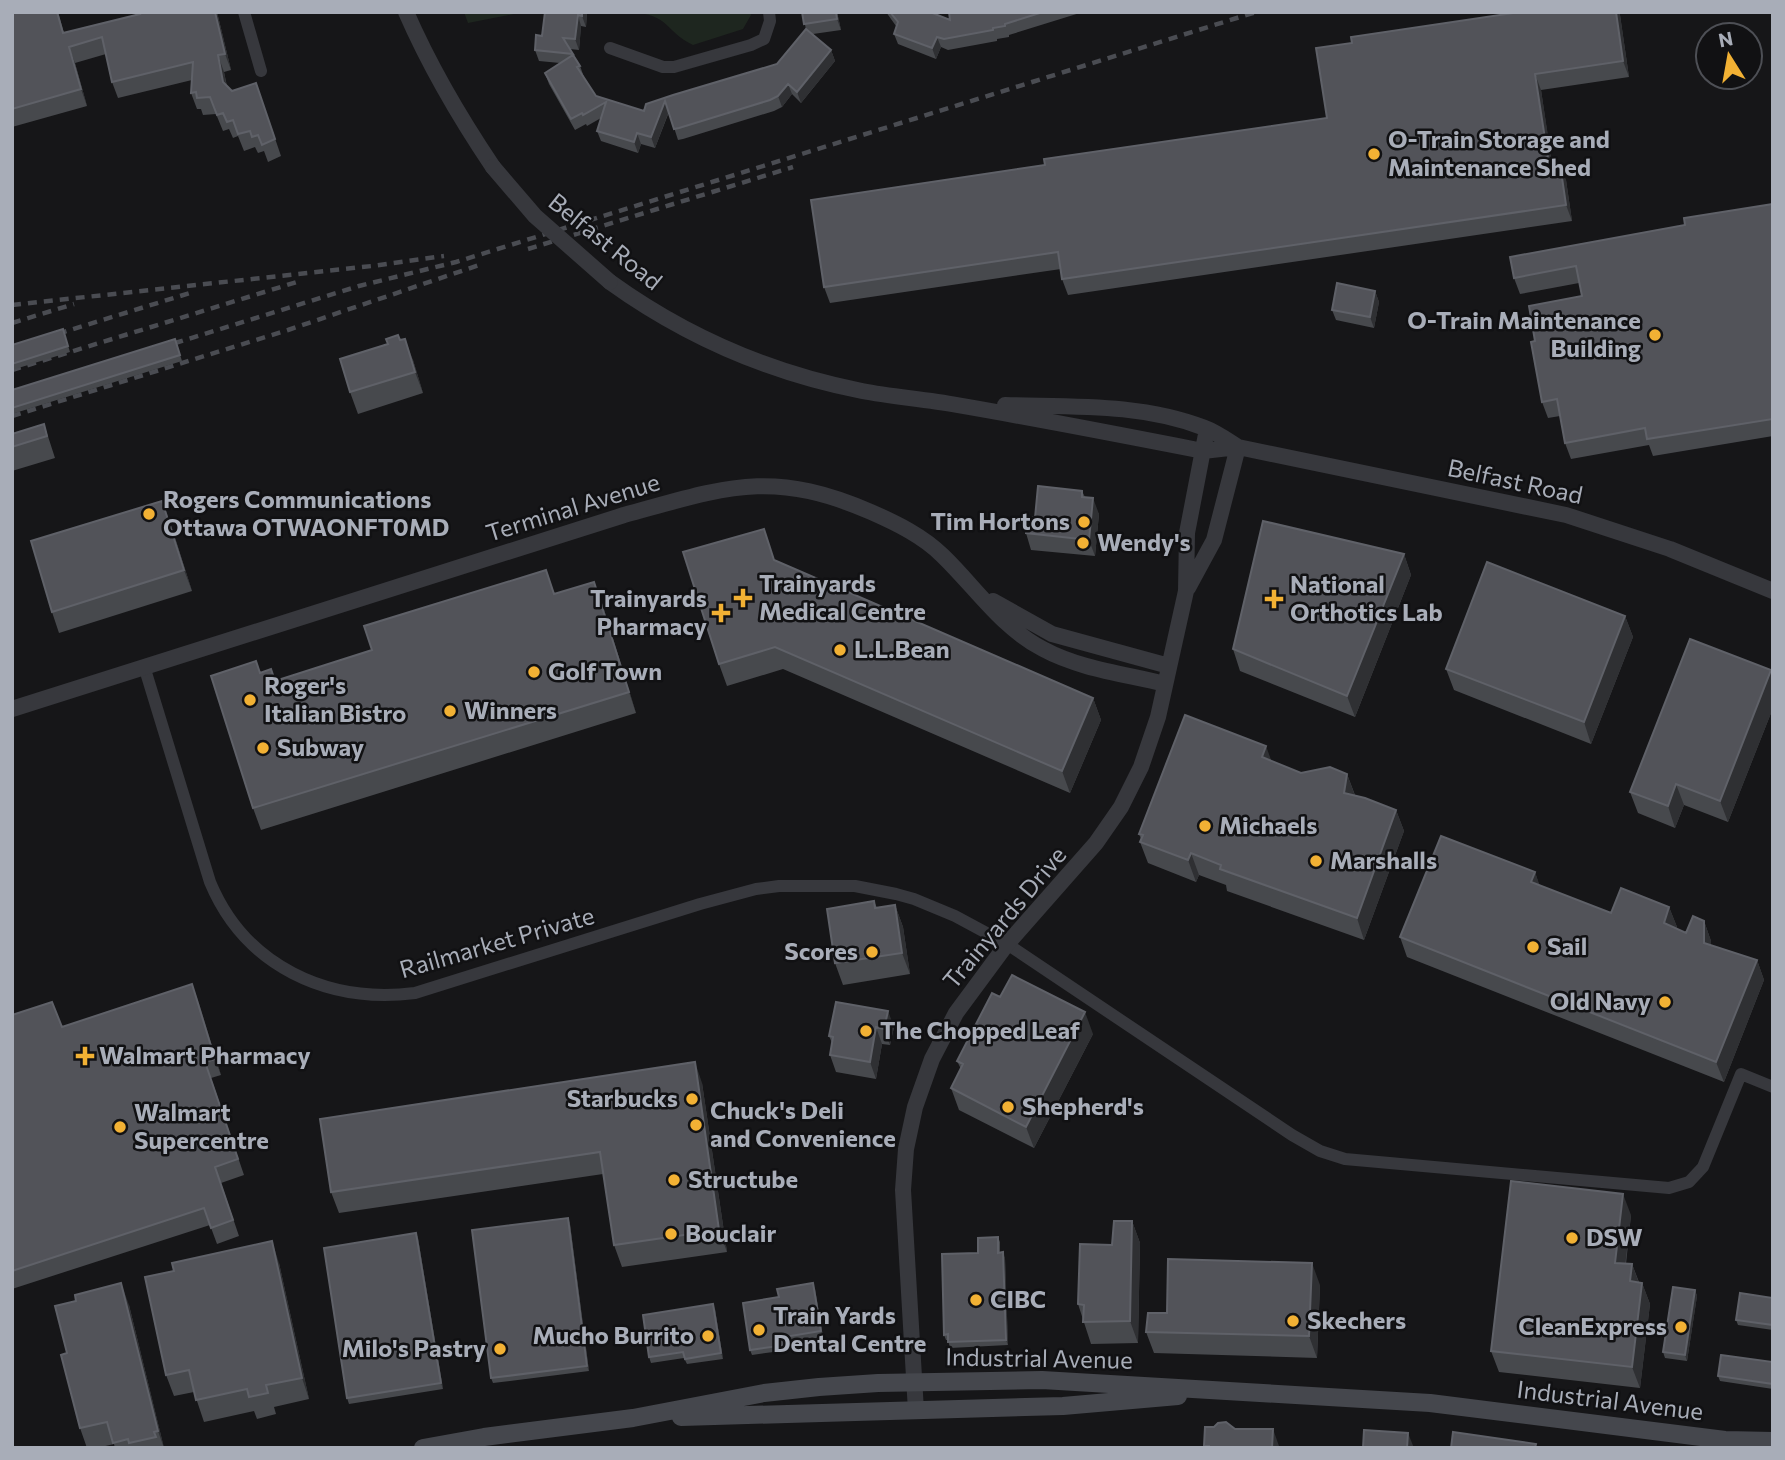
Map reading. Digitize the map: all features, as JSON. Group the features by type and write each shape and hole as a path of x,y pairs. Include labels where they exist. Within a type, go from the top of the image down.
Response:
{"main road":[{"name":"Industrial Avenue","path":"423,1448 484,1437 633,1418 764,1393 819,1387 1063,1380 1430,1403 1733,1444 1773,1441"},
{"name":"Industrial Avenue","path":"633,1418 1063,1406 1237,1391"}],"street":[{"path":"244,12 261,71"},
{"name":"Belfast Road","path":"406,12 422,49 459,117 493,167 552,232 610,282 638,302 699,337 762,363 824,383 861,391 953,404 1203,451 1238,447 1566,515 1670,549 1773,591"},
{"path":"610,48 663,67 674,67 764,39 769,12"},
{"name":"Belfast Road","path":"953,404 1114,409 1170,417 1207,429 1238,447"},
{"name":"Trainyards Drive","path":"916,1411 904,1203 904,1167 910,1128 942,1036 973,988 1007,944 1096,843 1121,807 1148,751 1186,591 1187,533 1207,429"},
{"name":"Trainyards Drive","path":"1186,591 1214,540 1238,447"},
{"name":"Terminal Avenue","path":"12,709 691,496 736,486 777,485 817,492 856,506 887,519 928,543 1004,621 1042,649 1080,663 1165,684"},
{"name":"Terminal Avenue","path":"970,586 1018,617 1052,634 1169,666"},
{"name":"Railmarket Private","path":"144,666 217,899 236,927 270,960 321,985 370,995 415,993 756,889 779,886 855,886 914,899 955,915 1007,944 1292,1135 1320,1150 1360,1162 1669,1188 1689,1182 1703,1167 1741,1074 1773,1087"}],"shaded area":[{"path":"464,12 524,12 468,23"},
{"path":"630,12 750,12 751,15 743,29 693,45 653,16"}],"building":[{"path":"12,12 57,12 63,33 140,14 139,12 215,12 225,54 218,55 223,82 232,91 256,83 275,139 262,145 258,135 252,137 250,131 238,134 233,120 227,122 223,113 217,115 210,97 197,98 196,92 191,93 193,62 112,82 102,37 69,47 81,89 12,109"},
{"path":"545,12 582,12 582,16 578,15 575,39 563,38 573,54 535,50 536,35 542,36"},
{"path":"802,12 836,12 837,19 804,24"},
{"path":"890,12 930,12 950,20 949,12 1043,12 993,30 944,39 937,37 932,48 894,34 898,22"},
{"name":"O-Train Storage and Maintenance Shed","path":"1520,12 1616,12 1623,61 1535,74 1549,165 1560,164 1566,205 1062,279 1058,252 824,287 811,200 1045,165 1044,159 1327,118 1316,48 1352,43 1351,37"},
{"path":"806,29 831,50 797,92 788,84 778,96 770,100 674,129 665,101 651,137 637,133 634,142 597,131 606,102 571,119 545,73 573,55 580,66 577,67 596,96 644,111 646,104 777,64"},
{"name":"O-Train Maintenance Building","path":"1773,204 1773,419 1647,439 1645,428 1565,443 1557,399 1542,402 1531,342 1535,341 1529,306 1582,296 1576,266 1514,278 1510,257 1685,225 1684,218"},
{"path":"1337,283 1375,291 1370,317 1332,310"},
{"path":"63,329 68,346 12,364 12,345"},
{"path":"398,335 400,340 405,339 415,372 350,392 340,359 388,344 386,339"},
{"path":"175,339 180,355 12,408 12,390"},
{"path":"44,424 47,436 12,447 12,434"},
{"path":"1038,486 1082,491 1082,497 1093,498 1089,540 1026,533 1027,517 1035,518"},
{"path":"162,501 184,570 52,612 31,541"},
{"path":"1263,521 1404,554 1347,696 1233,649"},
{"path":"764,529 774,560 1093,698 1062,771 775,647 719,664 683,552"},
{"path":"1487,562 1625,616 1584,722 1446,669"},
{"path":"546,570 554,594 594,582 629,692 253,808 211,676 256,661 260,673 271,669 275,681 372,650 364,626"},
{"path":"1690,639 1771,670 1720,801 1676,784 1668,806 1630,792"},
{"path":"1185,715 1266,746 1262,757 1301,773 1330,767 1347,774 1344,793 1396,810 1357,918 1220,869 1221,865 1191,853 1188,860 1140,842 1143,835 1139,834"},
{"path":"1441,836 1535,872 1531,882 1611,913 1621,888 1669,907 1664,923 1686,933 1693,916 1704,921 1704,943 1757,960 1716,1062 1400,937"},
{"path":"874,901 875,908 895,905 902,953 835,963 827,909"},
{"path":"1012,975 1085,1012 1026,1127 951,1088 963,1064 957,1061 992,993 1000,997"},
{"name":"Walmart Supercentre","path":"192,984 215,1059 205,1062 238,1159 215,1167 233,1220 211,1228 204,1208 12,1271 12,1015 52,1002 62,1027"},
{"path":"836,1002 888,1011 884,1029 876,1027 870,1062 830,1055 833,1037 829,1036"},
{"path":"695,1062 719,1230 614,1245 600,1152 331,1192 320,1119"},
{"path":"1511,1181 1623,1194 1615,1263 1632,1264 1630,1281 1642,1283 1632,1367 1491,1351"},
{"path":"568,1218 587,1366 491,1378 472,1230"},
{"path":"1114,1221 1132,1221 1130,1321 1083,1322 1084,1305 1078,1304 1080,1244 1112,1245"},
{"path":"416,1233 441,1383 347,1398 324,1248"},
{"name":"CIBC","path":"998,1237 998,1253 1003,1252 1006,1340 948,1342 948,1334 944,1335 942,1254 978,1253 978,1238"},
{"path":"272,1241 302,1378 266,1385 268,1393 249,1397 247,1389 196,1400 189,1370 166,1375 145,1277 174,1271 172,1263"},
{"path":"1168,1259 1312,1263 1309,1336 1146,1332 1148,1313 1167,1313"},
{"path":"121,1283 158,1431 154,1432 156,1437 129,1443 128,1439 113,1443 107,1422 80,1428 61,1355 67,1353 55,1306 76,1301 75,1295"},
{"path":"813,1283 821,1331 784,1337 786,1345 750,1350 743,1303 779,1297 777,1289"},
{"name":"CleanExpress","path":"1673,1287 1695,1290 1685,1355 1663,1352"},
{"path":"1740,1293 1773,1298 1773,1325 1736,1320"},
{"path":"713,1304 721,1353 685,1359 683,1352 649,1357 643,1315"},
{"path":"1721,1355 1773,1362 1773,1384 1718,1376"},
{"path":"1226,1422 1235,1429 1273,1429 1272,1448 1204,1446 1205,1427"},
{"path":"1364,1430 1408,1433 1407,1448 1363,1448"},
{"path":"1453,1432 1536,1444 1535,1448 1451,1448"}],"railway":[{"path":"159,348 359,286 456,262 1256,12"},
{"path":"528,249 793,167"},
{"path":"12,305 444,256"},
{"path":"12,416 288,330 482,264"},
{"path":"12,370 300,281"},
{"path":"12,348 193,292"},
{"path":"12,323 74,304"}],"place":[{"name":"O-Train Storage and Maintenance Shed","path":"1374,154"},
{"name":"O-Train Maintenance Building","path":"1655,335"},
{"name":"Rogers Communications Ottawa OTWAONFT0MD","path":"149,514"},
{"name":"Tim Hortons","path":"1084,522"},
{"name":"Wendy's","path":"1083,543"},
{"name":"Trainyards Medical Centre","path":"743,598"},
{"name":"National Orthotics Lab","path":"1274,599"},
{"name":"Trainyards Pharmacy","path":"721,613"},
{"name":"L.L.Bean","path":"840,650"},
{"name":"Golf Town","path":"534,672"},
{"name":"Roger's Italian Bistro","path":"250,700"},
{"name":"Winners","path":"450,711"},
{"name":"Subway","path":"263,748"},
{"name":"Michaels","path":"1205,826"},
{"name":"Marshalls","path":"1316,861"},
{"name":"Sail","path":"1533,947"},
{"name":"Scores","path":"872,952"},
{"name":"Old Navy","path":"1665,1002"},
{"name":"The Chopped Leaf","path":"866,1031"},
{"name":"Walmart Pharmacy","path":"85,1056"},
{"name":"Starbucks","path":"692,1099"},
{"name":"Shepherd's","path":"1008,1107"},
{"name":"Chuck's Deli and Convenience","path":"696,1125"},
{"name":"Walmart Supercentre","path":"120,1127"},
{"name":"Structube","path":"674,1180"},
{"name":"Bouclair","path":"671,1234"},
{"name":"DSW","path":"1572,1238"},
{"name":"CIBC","path":"976,1300"},
{"name":"Skechers","path":"1293,1321"},
{"name":"CleanExpress","path":"1681,1327"},
{"name":"Train Yards Dental Centre","path":"759,1330"},
{"name":"Mucho Burrito","path":"708,1336"},
{"name":"Milo's Pastry","path":"500,1349"}]}
